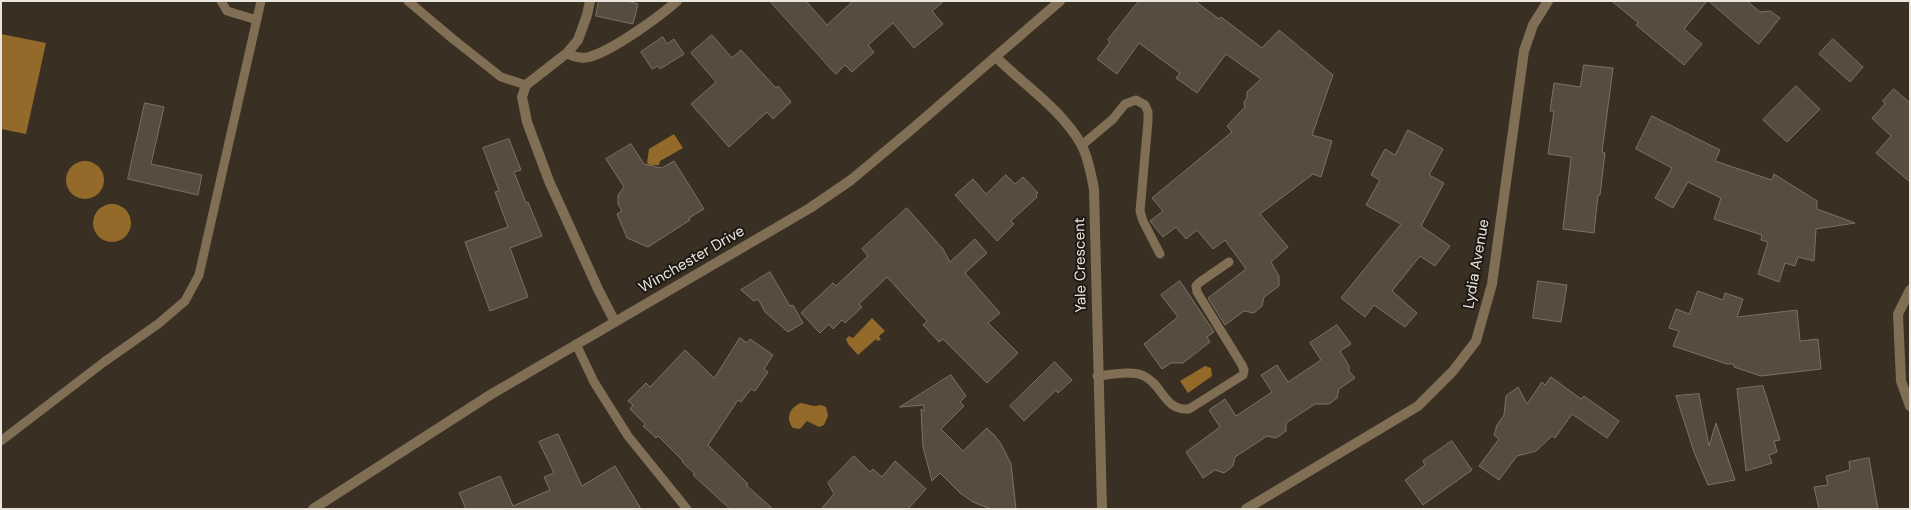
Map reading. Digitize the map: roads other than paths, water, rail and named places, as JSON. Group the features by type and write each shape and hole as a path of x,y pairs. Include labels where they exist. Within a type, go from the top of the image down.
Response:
{"street":[{"path":"590,1 578,40 567,53 526,85 522,97 527,122 549,181 615,322"},
{"path":"567,53 576,58 588,58 603,52 661,16 677,1"},
{"name":"Winchester Drive","path":"313,509 490,395 810,208 842,186 997,58 1060,1"},
{"name":"Lydia Avenue","path":"1246,509 1418,406 1453,371 1476,341 1492,284 1524,50 1533,25 1548,1"},
{"name":"Yale Crescent","path":"997,58 1059,114 1082,146 1094,189 1097,376 1102,509"},
{"path":"1910,290 1898,314 1901,381 1910,406"}],"lane":[{"path":"222,1 227,11 257,20"},
{"path":"1,441 104,362 158,324 185,301 199,275 261,1"},
{"path":"408,1 452,40 501,77 526,85"},
{"path":"1082,146 1113,119 1125,104 1136,100 1145,105 1148,112 1148,121 1140,211 1160,254"},
{"path":"1097,376 1137,374 1146,377 1167,400 1177,409 1181,410 1189,409 1243,375 1242,365 1197,292 1196,286 1229,262"},
{"path":"576,344 594,382 628,436 687,509"}]}
